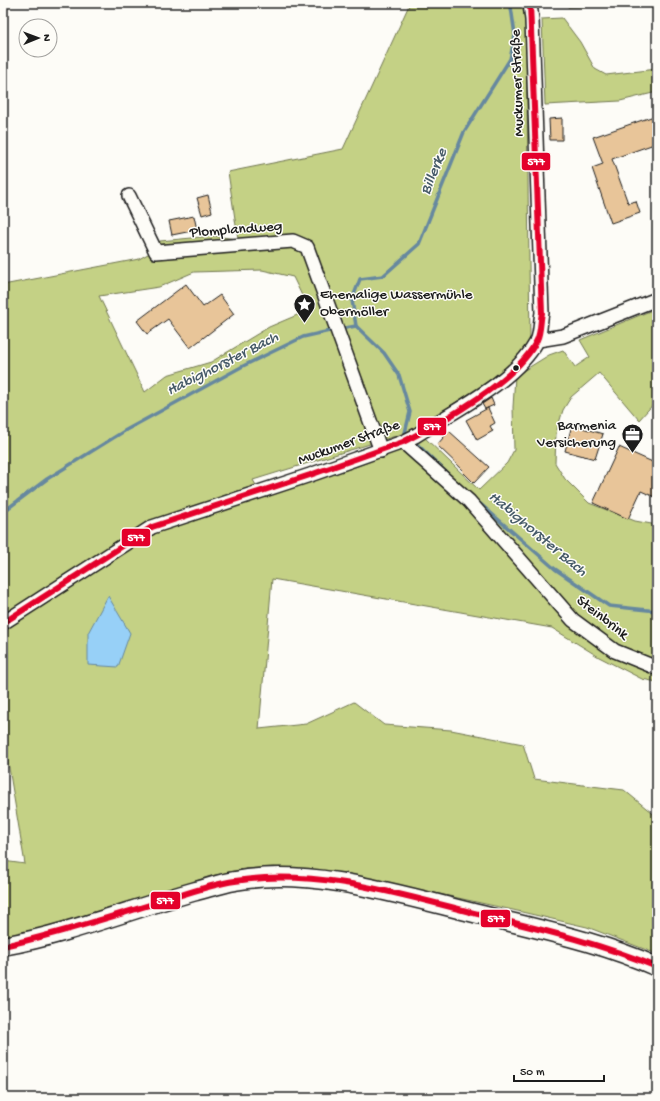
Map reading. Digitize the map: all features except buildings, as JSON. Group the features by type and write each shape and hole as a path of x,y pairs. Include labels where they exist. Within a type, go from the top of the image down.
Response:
{"street":[{"name":"Muckumer Straße","path":"3,623 152,527 381,451 403,442 415,436 518,367 538,340 542,313 532,20 530,3"},
{"name":"Plomplandweg","path":"129,196 156,252 294,242 306,247 381,451"},
{"path":"538,340 563,336 657,300"},
{"name":"Steinbrink","path":"403,442 469,501 573,620 615,652 657,668"},
{"path":"3,946 35,940 176,896 234,881 264,877 307,879 346,884 408,897 579,939 635,957 657,967"}],"green space":[{"path":"410,3 521,3 526,22 530,340 511,366 412,431 253,480 262,496 365,463 405,446 423,436 479,490 507,463 514,450 513,407 515,376 549,355 563,350 575,367 590,357 580,340 657,308 657,400 639,420 599,373 571,397 563,410 556,433 555,463 565,479 589,503 635,521 657,525 657,682 642,679 599,657 552,628 272,579 259,729 306,724 354,702 384,725 451,730 523,744 534,779 624,790 657,817 657,954 587,927 513,910 348,874 273,867 244,869 211,876 34,933 3,939 3,861 25,864 7,756 3,744 3,285 139,259 155,250 160,241 213,236 238,239 228,172 343,149","holes":["262,270 293,277 309,310 269,327 211,362 167,375 145,392 99,296 159,287 194,272"]},
{"path":"566,3 657,3 657,5 568,7"},
{"path":"562,18 580,42 595,69 606,75 657,69 657,92 620,101 545,105 542,19"}],"water":[{"path":"108,596 130,633 118,667 88,665 88,633"}],"waterway":[{"name":"Billerke","path":"356,326 352,300 360,279 383,276 419,244 464,132 510,59 515,35 511,7 513,3"},
{"name":"Habighorster Bach","path":"340,329 356,326 384,353 399,375 410,412 405,433"},
{"name":"Habighorster Bach","path":"3,512 47,479 126,430 243,366 303,337 334,330"},
{"name":"Habighorster Bach","path":"418,445 448,474"},
{"name":"Habighorster Bach","path":"477,501 555,569 609,606 657,611"}],"transit line":[{"name":"577","path":"3,623 152,527 310,475 403,442 437,424 478,398 514,370 528,355 537,340 542,313 530,3"},
{"name":"577","path":"3,946 41,937 214,885 266,878 296,878 327,880 388,891 569,937 635,958 657,967"}],"place":[{"name":"Ehemalige Wassermühle Obermöller","path":"304,324"},
{"name":"Barmenia Versicherung","path":"632,454"}]}
